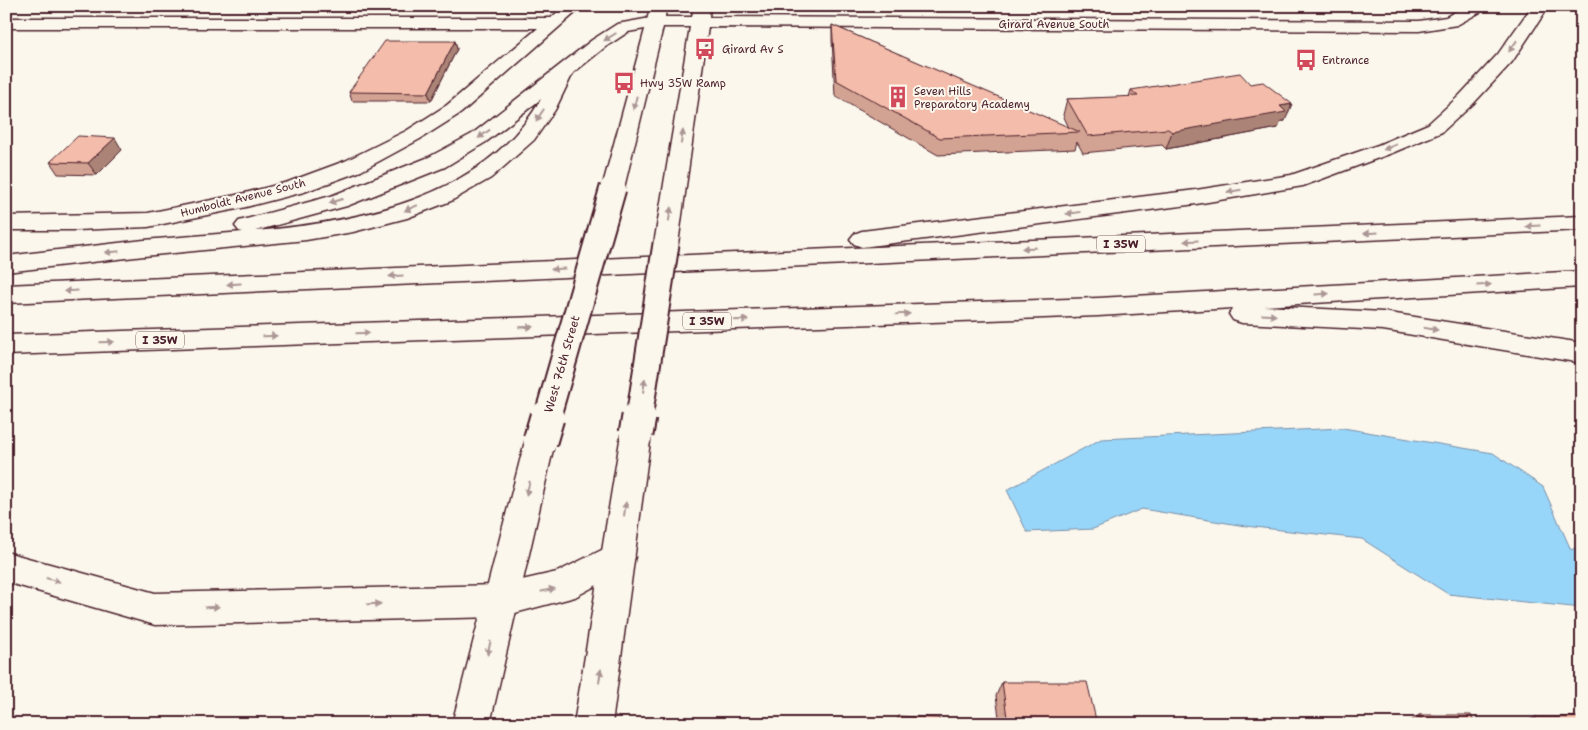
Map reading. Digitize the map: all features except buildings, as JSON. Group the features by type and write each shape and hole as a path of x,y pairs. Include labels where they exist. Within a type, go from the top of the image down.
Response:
{"main road":[{"path":"10,26 40,6"},
{"name":"Humboldt Avenue South","path":"6,223 148,220 242,201 296,187 353,166 413,135 454,109 575,6"},
{"name":"Girard Avenue South","path":"160,247 269,221 338,201 437,162 479,138 564,73 598,44 623,28 657,14 1419,26 1451,21 1478,6"},
{"path":"659,264 1196,197 1295,181 1385,150 1435,128 1466,100 1505,58 1541,6"},
{"name":"West 76th Street","path":"471,724 540,441 613,188 657,14"},
{"path":"593,724 701,14"},
{"path":"10,26 555,23"},
{"path":"6,264 160,247 295,235 353,225 404,211 453,190 485,171 520,143 541,116 564,73"},
{"name":"I 35W","path":"6,294 1582,223"},
{"name":"I 35W","path":"6,345 1098,307 1582,279"},
{"path":"1098,307 1383,321 1582,353"},
{"path":"6,567 155,609 500,601 563,586 618,557"}],"water":[{"path":"1343,428 1493,453 1543,487 1571,550 1582,545 1582,608 1448,594 1362,539 1245,526 1142,509 1093,529 1027,532 1007,490 1101,439"}],"place":[{"name":"Girard Av S","path":"705,49"},
{"name":"Entrance","path":"1306,60"},
{"name":"Hwy 35W Ramp","path":"624,83"},
{"name":"Seven Hills Preparatory Academy","path":"898,97"}]}
